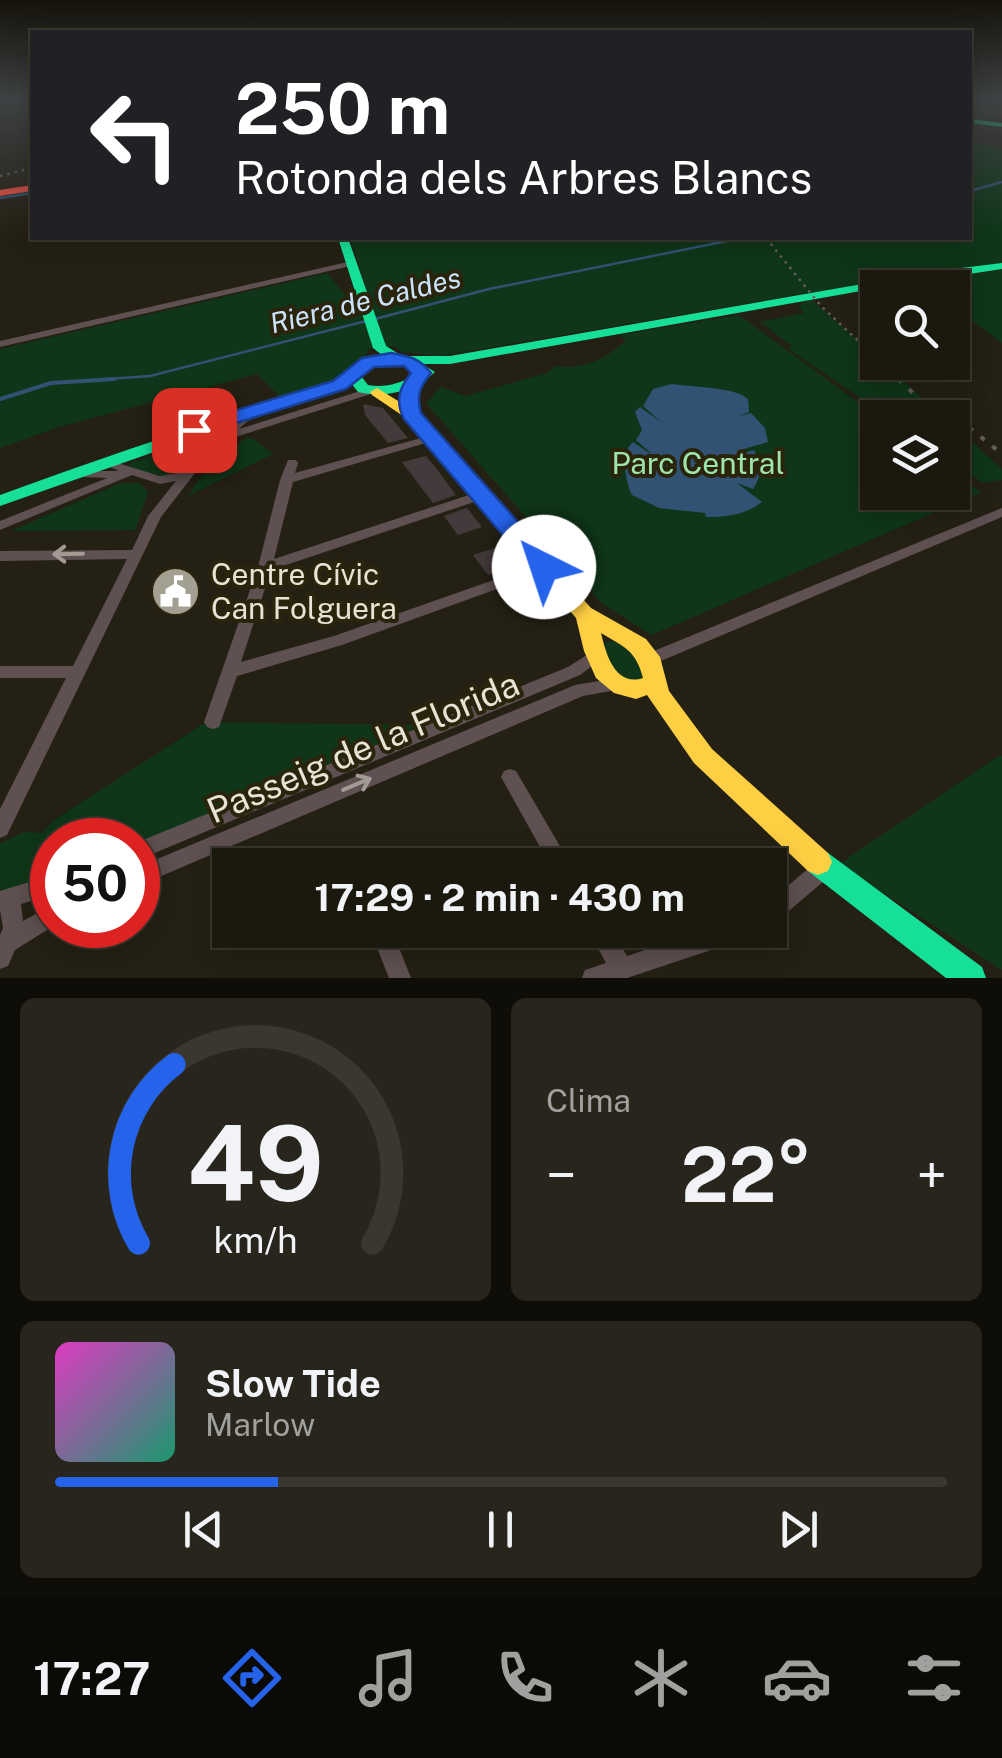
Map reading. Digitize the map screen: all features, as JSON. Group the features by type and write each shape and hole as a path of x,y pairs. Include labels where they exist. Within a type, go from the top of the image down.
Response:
{"main road":[{"path":"0,192 30,187"},
{"path":"344,240 387,357"},
{"path":"387,357 450,360 937,274 1002,266"},
{"path":"387,357 420,368 408,400 411,414"},
{"path":"363,388 387,357"},
{"path":"1,518 88,474 118,468 240,420 363,388 416,382 450,360"},
{"path":"1,518 168,438 339,385 363,388 411,414 584,614 640,647 650,660 656,674 654,684 674,721 730,783 824,868 971,978"},
{"path":"584,614 594,649 625,688 674,721"},
{"path":"594,649 616,634"},
{"path":"625,688 654,684"}],"street":[{"path":"0,344 352,263"},
{"path":"211,448 236,433 363,388"},
{"path":"194,430 240,420"},
{"path":"0,829 155,516 187,472 240,420"},
{"path":"1,518 118,468 168,438"},
{"path":"286,480 432,438"},
{"path":"213,722 265,567 292,463"},
{"path":"118,468 170,480 187,472"},
{"path":"146,476 160,497 155,516"},
{"path":"265,567 482,495"},
{"path":"650,660 1002,512"},
{"path":"0,556 136,554"},
{"path":"231,671 337,641 544,567"},
{"name":"Passeig de la Florida","path":"160,841 574,671 594,649"},
{"path":"0,672 78,672"},
{"name":"Passeig de la Florida","path":"160,868 581,690 625,688"},
{"path":"510,777 551,848"},
{"path":"787,900 824,868"},
{"path":"2,900 30,892"},
{"path":"2,900 11,905 14,915 5,950"},
{"path":"5,950 30,931"},
{"path":"923,945 948,978"},
{"path":"388,948 400,978"},
{"path":"610,948 622,969"},
{"path":"593,978 684,948"}],"green space":[{"path":"972,144 1002,149 1002,264 942,270 860,270 860,284 440,356 402,352 394,346 368,349 366,355 331,383 281,398 257,374 59,427 0,448 0,349 327,273 352,303 371,302 351,240 972,240"},
{"path":"1002,270 1002,343 970,319 970,274"},
{"path":"811,299 860,342 860,380 902,380 925,400 863,400 786,347 793,347 760,322 804,313 798,306"},
{"name":"Parc Central","path":"739,315 860,404 860,510 940,510 652,635 600,602 426,403 441,387 465,396 547,373 556,366 594,362 626,341 620,335"},
{"path":"214,435 179,475 169,477 127,468 130,463"},
{"path":"251,437 273,454 188,496 223,454"},
{"path":"970,440 1002,469 1002,480 983,483 970,474"},
{"path":"121,483 139,483 148,492 135,530 11,531"},
{"name":"Parc Central","path":"970,484 981,492 970,497"},
{"path":"612,641 632,648 649,675 636,686 613,674 602,650 604,644"},
{"path":"206,722 423,725 160,837 160,818 57,818"},
{"path":"1002,756 1002,970 839,864"},
{"path":"30,832 30,889 6,897 0,888 0,844"}],"water":[{"path":"672,384 724,390 748,399 749,412 739,416 751,413 765,428 768,442 740,450 754,450 760,470 753,489 737,483 762,502 736,514 706,517 705,513 659,508 632,495 625,467 629,447 633,442 654,456 636,440 642,430 635,412 640,407 661,422 643,406 653,389"}],"building":[{"path":"363,404 383,408 408,438 388,443 365,415"},
{"path":"426,456 456,495 433,503 402,462"},
{"path":"467,508 482,527 458,535 444,516"},
{"path":"498,547 513,566 488,575 473,555"},
{"path":"529,583 548,604 521,613 505,592"}],"waterway":[{"name":"Riera de Caldes","path":"972,190 1002,182"},
{"path":"0,198 30,193"},
{"name":"Riera de Caldes","path":"375,319 489,289 732,240"},
{"name":"Riera de Caldes","path":"79,381 150,376 366,321"},
{"name":"Riera de Caldes","path":"0,399 51,383 115,379"}],"railway":[{"path":"0,176 30,168"},
{"path":"768,240 821,306 901,381"},
{"path":"899,380 921,400"},
{"path":"934,399 1002,454"}],"traffic: fast":[{"path":"344,240 380,348 396,359"},
{"path":"402,360 450,360 937,274 1002,266"},
{"path":"0,501 330,388 376,361 403,360 420,369 420,377"},
{"path":"353,376 363,389 381,391 405,386 428,372"},
{"path":"818,862 971,978"}],"traffic: slow":[{"path":"377,392 411,415 584,614 638,645 649,657 658,694 703,756 818,862"},
{"path":"585,614 604,672 622,686 636,690 654,683"}],"traffic: jam":[{"path":"0,193 30,188"}],"place":[{"name":"Centre Cívic Can Folguera","path":"176,591"}],"route":[{"path":"194,430 339,385 369,362 391,358 410,362 421,373 410,386 411,414 544,567"}]}
